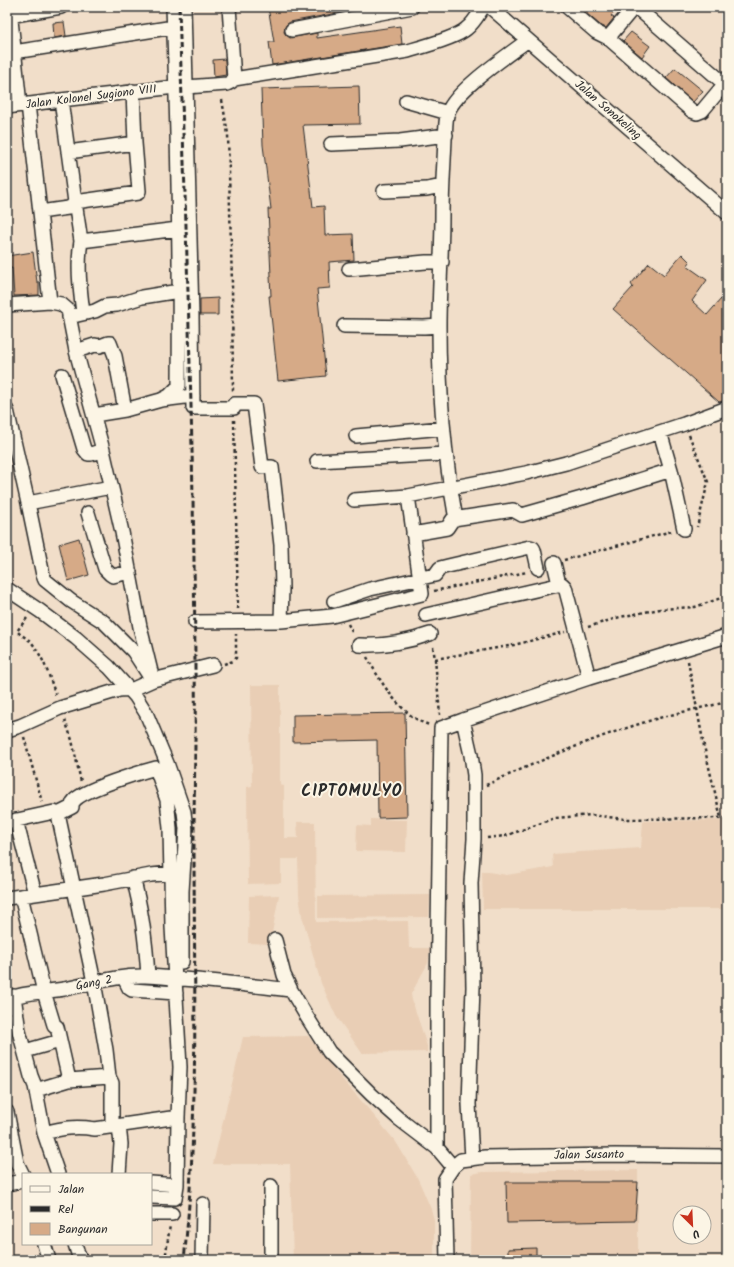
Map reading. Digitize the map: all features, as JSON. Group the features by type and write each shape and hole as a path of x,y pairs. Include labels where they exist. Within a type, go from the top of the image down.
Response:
{"street":[{"path":"50,302 40,212 24,104 12,71 14,52 9,29 11,20 8,15 61,7"},
{"path":"173,7 180,87 193,408 254,404 262,467 272,467 280,545 282,589 281,620"},
{"path":"161,400 175,391 179,386 178,229 180,87 184,7"},
{"path":"229,7 234,79"},
{"path":"292,30 407,7"},
{"name":"Jalan Kolonel Sugiono VIII","path":"7,107 133,91 227,84 234,79 408,51 432,44 465,31 474,22 483,7"},
{"name":"Jalan Sonokeling","path":"490,7 724,204"},
{"path":"567,7 596,32 608,38 692,111 697,113 702,111 726,84 635,7 608,38"},
{"path":"14,52 174,28"},
{"path":"456,519 445,454 439,326 442,262 442,186 448,113 463,92 476,80 528,40"},
{"path":"40,212 68,208 76,202 138,193 133,91"},
{"path":"61,100 81,241 79,252 79,278 83,313"},
{"path":"406,102 448,113"},
{"path":"331,144 400,141 446,135"},
{"path":"68,152 135,143"},
{"path":"384,191 427,189 442,186"},
{"path":"81,241 178,229"},
{"path":"349,269 426,262 442,262"},
{"path":"69,317 142,297 179,291"},
{"path":"7,305 50,302 64,306 68,310 76,351 103,450 122,532 140,627 153,680"},
{"path":"344,326 439,326"},
{"path":"76,351 95,345 100,346 110,343 115,356 125,410"},
{"path":"62,375 84,449 88,454 103,450"},
{"path":"94,415 125,410 161,400 193,396"},
{"path":"354,500 408,496 526,473 566,463 684,424 727,408"},
{"path":"7,410 45,580 71,601 104,622 133,651 153,680"},
{"path":"356,436 443,428"},
{"path":"660,432 684,529"},
{"path":"317,461 445,454"},
{"path":"413,534 447,528 453,519 513,510 522,515 670,470"},
{"path":"28,503 111,487"},
{"path":"194,622 281,620 342,614 422,594 408,496"},
{"path":"88,513 107,572 113,576 130,572"},
{"path":"334,601 370,589 435,575 440,568 530,547 534,550 538,568"},
{"path":"554,563 559,584"},
{"path":"426,615 562,584 565,587 589,678"},
{"path":"7,589 76,638 109,667 136,697 146,713 167,763 184,812 186,829 179,979 176,993 180,1067 177,1185 175,1198 152,1197"},
{"path":"360,645 389,643 418,638 430,634"},
{"path":"437,1148 438,1127 436,1059 441,728 589,678 727,636"},
{"path":"7,730 20,726 60,708 118,690 130,690 153,680 213,665"},
{"path":"463,720 472,755 474,775 474,839 470,883 473,988 469,1104 472,1159"},
{"path":"35,894 11,821 54,812 58,814 72,807 74,800 85,794 156,768 167,800 172,873 172,927 179,979"},
{"path":"58,814 94,982 106,1050 109,1077 112,1083 116,1126 121,1144 119,1173"},
{"path":"7,898 172,873"},
{"path":"133,878 138,896 145,938 148,976"},
{"path":"21,896 44,992 54,1025 57,1027 69,1080"},
{"path":"275,940 284,975 291,990 322,1042 338,1062 399,1119 437,1148 452,1167 445,1179 444,1189 447,1260"},
{"name":"Gang 2","path":"10,997 94,982 148,976 195,979 291,990"},
{"path":"124,978 129,988 132,990 176,993"},
{"path":"10,997 36,1090 44,1133 58,1173"},
{"path":"25,1051 60,1041"},
{"path":"36,1090 69,1080 109,1077"},
{"path":"7,1112 17,1163 22,1173"},
{"path":"44,1133 65,1127 84,1127 95,1129 178,1117"},
{"name":"Jalan Susanto","path":"452,1167 461,1160 485,1157 615,1155 727,1156"},
{"path":"7,1184 22,1181"},
{"path":"152,1183 177,1185"},
{"path":"270,1260 271,1186"},
{"path":"202,1260 203,1204"},
{"path":"152,1214 172,1214"},
{"path":"44,1245 49,1260"},
{"path":"75,1245 80,1260"}],"path":[{"path":"554,563 682,528 688,532 696,528 708,482 684,424"},
{"path":"422,594 523,574 538,568"},
{"path":"435,659 514,645 620,617 660,609 695,607 727,596"},
{"path":"342,614 382,684 400,705 422,723 441,728 435,659 430,634"},
{"path":"686,649 696,708 721,818"},
{"path":"474,793 480,788 495,781 594,740 635,725 696,708 727,702"},
{"path":"20,726 45,814"},
{"path":"474,839 505,836 555,818 592,815 625,819 727,818"},
{"path":"164,1260 172,1214"}],"shaded area":[{"path":"7,217 18,298 7,298"},
{"path":"251,685 280,685 280,785 284,786 284,838 298,838 297,822 315,822 316,922 408,921 409,948 430,948 428,963 411,994 427,1046 427,1052 362,1053 336,1016 321,983 302,916 299,895 298,859 281,859 281,883 248,884 247,787 252,786"},
{"path":"371,819 407,820 406,852 356,851 357,825 371,826"},
{"path":"727,820 727,909 483,909 482,871 507,875 553,867 552,854 641,848 643,821"},
{"path":"279,895 270,944 248,943 249,896"},
{"path":"430,895 429,917 318,918 318,896"},
{"path":"308,1036 337,1073 396,1142 418,1179 431,1209 434,1220 434,1259 293,1260 290,1164 213,1164 243,1037"},
{"path":"638,1170 638,1260 470,1260 471,1174 483,1172"}],"building":[{"path":"268,7 370,7 290,22 285,27 284,32 290,38 317,33 317,38 400,26 402,44 272,65 269,42 274,42"},
{"path":"579,7 619,7 611,16 614,18 606,28 600,25"},
{"path":"64,22 66,36 54,38 53,23"},
{"path":"631,32 650,46 642,57 623,41"},
{"path":"225,59 226,75 214,77 213,60"},
{"path":"675,68 703,91 693,102 666,78"},
{"path":"359,86 360,124 303,125 313,207 324,206 325,235 353,234 354,260 329,262 330,288 317,289 326,376 278,381 269,296 271,296 271,276 268,209 271,209 263,145 261,89"},
{"path":"33,252 37,282 39,282 39,295 14,296 12,268 7,269 7,256"},
{"path":"682,254 690,262 687,266 707,280 692,301 707,315 721,299 727,303 727,400 719,402 613,309 633,287 631,284 649,263 664,275"},
{"path":"218,298 218,315 200,315 200,299"},
{"path":"79,538 89,575 68,581 59,544"},
{"path":"405,713 407,817 378,818 377,740 293,742 293,715"},
{"path":"506,1182 638,1182 635,1221 507,1223"},
{"path":"536,1248 536,1260 508,1260 508,1249"}],"railway":[{"path":"179,7 191,420 195,689 194,1102 189,1207 184,1260"}],"district":[{"name":"CIPTOMULYO","path":"352,791"}]}
